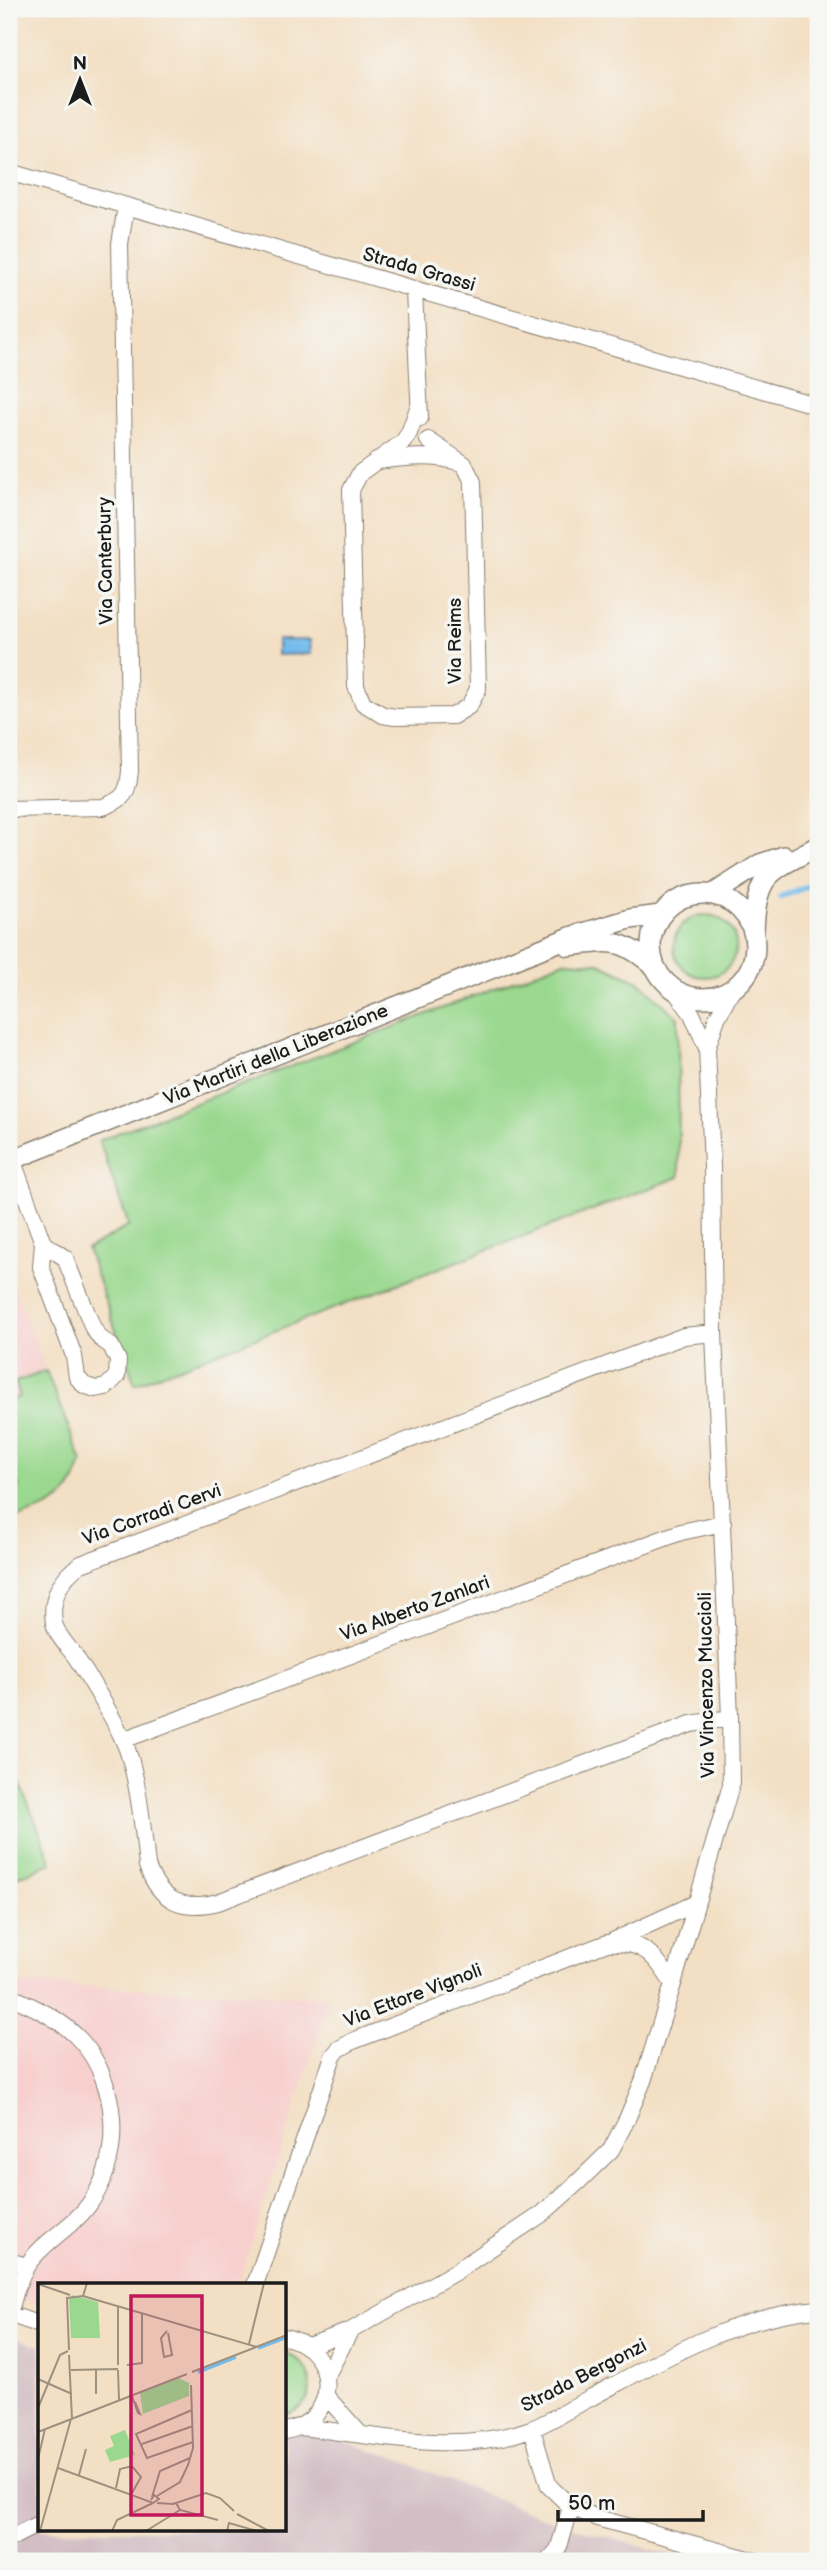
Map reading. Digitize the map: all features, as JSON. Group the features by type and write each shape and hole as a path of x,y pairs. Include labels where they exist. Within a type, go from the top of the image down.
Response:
{"street":[{"name":"Strada Grassi","path":"9,172 818,406"},
{"name":"Via Canterbury","path":"9,809 103,807 117,802 128,790 131,771 120,244 126,206"},
{"path":"414,291 418,408 416,444"},
{"name":"Via Reims","path":"416,444 438,458 464,464 474,482 478,689 469,706 453,716 383,715 363,703 356,686 351,490 360,473 374,461 416,444"},
{"name":"Via Martiri della Liberazione","path":"10,1160 573,936 631,919 661,915 671,904 684,897 713,894 760,864 818,845"},
{"name":"Via Martiri della Liberazione","path":"732,990 744,979 752,964 756,948 755,907 763,880 775,869 818,845"},
{"path":"713,894 739,907 754,932"},
{"path":"656,968 651,941 654,927 661,915"},
{"name":"Via Martiri della Liberazione","path":"543,950 610,942 625,944 656,968 673,988"},
{"path":"673,988 702,998 718,996 732,990"},
{"path":"673,988 692,1014 707,1048"},
{"path":"707,1048 717,1018 732,990"},
{"name":"Via Vincenzo Muccioli","path":"294,2338 351,2332 456,2273 542,2214 611,2150 643,2081 731,1785 714,1333 707,1048"},
{"path":"10,1160 43,1243 41,1267 74,1356 77,1377 84,1385 95,1389 106,1387 117,1376 118,1360 111,1346 100,1338 93,1328 65,1258 43,1243"},
{"name":"Via Corradi Cervi","path":"714,1333 684,1336 81,1564 61,1581 54,1603 55,1626 77,1658 123,1740 131,1764 147,1866 152,1879 167,1898 190,1906 202,1906 691,1724 730,1718"},
{"name":"Via Alberto Zanlari","path":"123,1740 681,1532 723,1523"},
{"path":"607,1944 696,1903"},
{"name":"Via Ettore Vignoli","path":"258,2281 333,2056 339,2049 358,2039 607,1944 625,1942 646,1949 673,1984"},
{"path":"9,1996 38,2008 79,2039 92,2055 99,2070 108,2095 112,2122 111,2150 105,2178 92,2202 26,2266 9,2314 38,2324"},
{"path":"9,2261 26,2266"},
{"name":"Strada Bergonzi","path":"292,2429 437,2444 494,2438 532,2429 714,2334 770,2316 818,2309"},
{"path":"326,2377 351,2332"},
{"path":"292,2429 314,2416 326,2396 326,2377 321,2361 294,2338"},
{"path":"326,2396 361,2435"},
{"path":"532,2429 545,2478 571,2507 597,2518 756,2561"},
{"path":"548,2561 558,2550 571,2507"},
{"path":"9,2539 38,2524"}],"shaded area":[{"path":"9,1275 82,1462 73,1488 63,1499 9,1521"},
{"path":"9,1983 330,1997 239,2283 38,2283 38,2304 9,2294"},
{"path":"9,2336 38,2345 38,2532 287,2532 287,2424 395,2458 551,2521 691,2561 9,2561"}],"green space":[{"path":"705,915 727,924 736,946 727,968 705,977 683,968 674,946 683,924"},
{"path":"565,961 599,963 639,981 678,1018 679,1177 135,1384 87,1249 129,1226 99,1140"},
{"path":"46,1371 82,1462 77,1477 64,1497 56,1503 9,1521 9,1493 19,1488 9,1463 9,1401 20,1396 15,1382"},
{"path":"9,1756 52,1863 9,1880"},
{"path":"287,2355 304,2366 309,2375 309,2394 296,2410 287,2414"}],"water":[{"path":"277,640 310,640 311,654 277,655"}],"waterway":[{"path":"781,897 818,882"}]}
